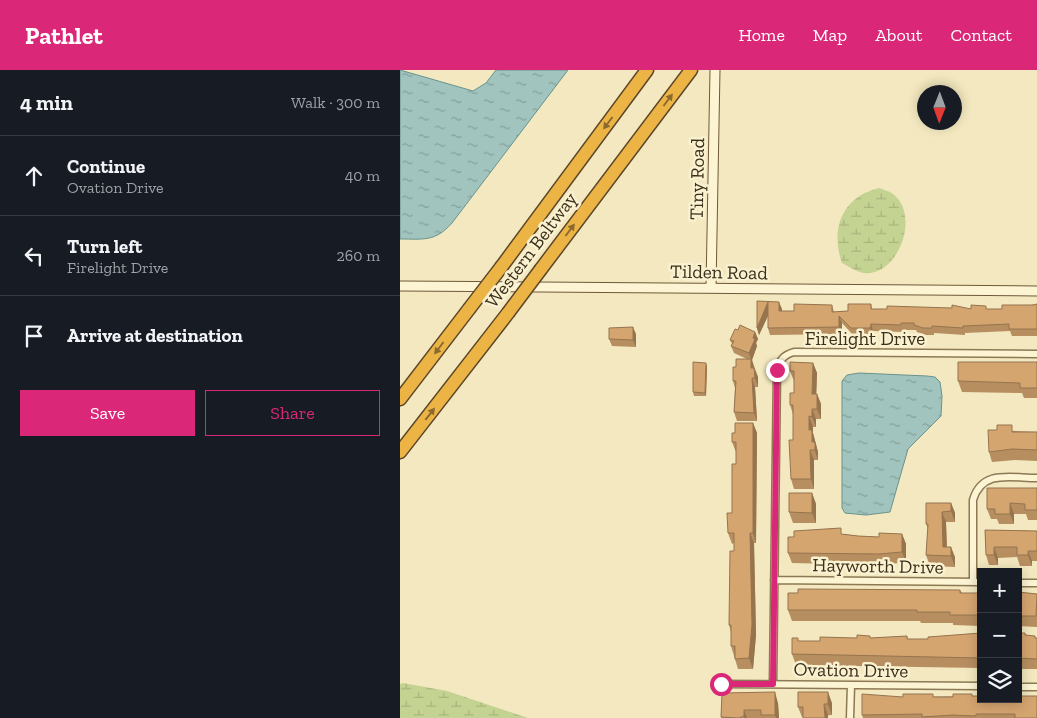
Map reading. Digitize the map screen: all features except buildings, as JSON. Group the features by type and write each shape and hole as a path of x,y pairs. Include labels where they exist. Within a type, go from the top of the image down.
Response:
{"highway":[{"name":"Western Beltway","path":"400,399 502,266 647,70"},
{"name":"Western Beltway","path":"400,452 508,313 691,70"}],"street":[{"name":"Tiny Road","path":"712,288 715,70"},
{"name":"Tilden Road","path":"400,286 1037,291"},
{"name":"Firelight Drive","path":"773,684 777,370 779,361 786,355 794,352 1037,354"},
{"path":"973,582 973,500 976,489 983,481 993,478 1037,478"},
{"name":"Hayworth Drive","path":"774,580 977,582"},
{"path":"1022,583 1037,583"},
{"name":"Ovation Drive","path":"721,684 977,686"},
{"path":"850,718 851,685"},
{"path":"1022,687 1037,687"}],"green space":[{"path":"879,188 893,194 901,204 905,216 905,229 902,243 896,255 887,265 876,272 864,273 842,263 838,238 839,227 842,216 856,199 866,192"},
{"path":"400,684 447,691 528,718 400,718"}],"water":[{"path":"400,70 473,91 486,83 496,70 568,70 452,223 440,234 429,238 400,239"},
{"path":"859,373 927,376 935,377 940,382 942,396 941,416 908,449 890,512 866,515 845,513 842,508 842,381 847,375"}],"route":[{"path":"721,684 773,684 777,370"}]}
